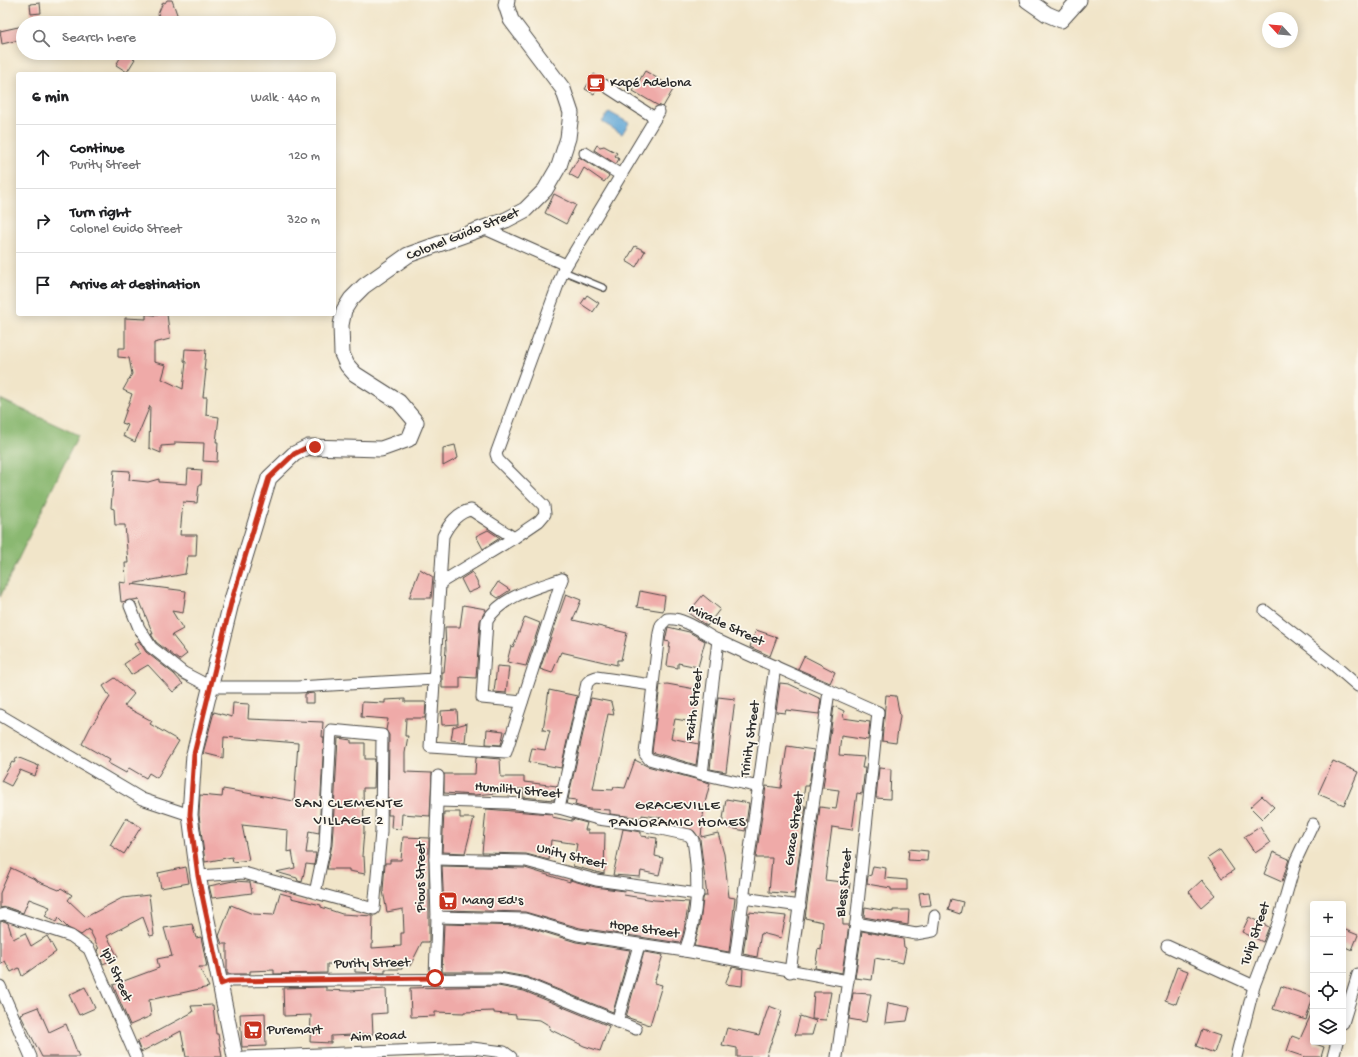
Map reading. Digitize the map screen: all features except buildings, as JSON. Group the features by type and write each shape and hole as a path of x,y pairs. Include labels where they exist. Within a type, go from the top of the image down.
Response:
{"street":[{"name":"Colonel Guido Street","path":"235,1057 198,876 190,815 194,754 231,603 269,478 294,454 308,447 381,449 409,439 416,422 399,402 355,374 347,365 342,354 341,325 344,310 350,299 364,286 408,254 506,220 525,210 545,190 560,166 568,138 571,113 563,89 511,20 506,5 508,0"},
{"path":"1027,0 1048,14 1061,20 1079,0"},
{"path":"440,583 514,538 539,521 545,514 544,506 498,460 496,454 565,268 657,115 604,85"},
{"path":"585,153 621,175"},
{"path":"483,228 565,268"},
{"path":"514,538 471,510 463,511 448,526 443,536 430,747 506,752 562,579 503,603 491,614 487,621 482,698 522,702"},
{"path":"130,606 139,628 151,647 184,673 211,687 297,687 435,680"},
{"path":"1265,611 1358,686"},
{"name":"Miracle Street","path":"702,774 648,759 645,754 659,633 661,625 667,619 674,618 681,621 718,640 878,712"},
{"name":"Faith Street","path":"702,774 718,640"},
{"name":"Trinity Street","path":"735,959 775,666"},
{"path":"559,808 587,683 590,679 596,677 652,685"},
{"name":"Grace Street","path":"790,972 830,691"},
{"name":"Bless Street","path":"837,1057 856,923 878,712"},
{"path":"0,715 142,799 190,815"},
{"path":"198,876 244,874 374,909 380,832 382,735 331,730 325,845 316,893"},
{"path":"702,774 759,787"},
{"name":"Pious Street","path":"435,978 435,859 438,776"},
{"name":"Humility Street","path":"438,801 559,808 598,819 642,825 689,835 693,840 698,894 694,923 685,950"},
{"name":"Tulip Street","path":"1236,1057 1254,986 1278,923 1296,860 1313,824"},
{"name":"Unity Street","path":"435,859 526,861 596,880 698,894"},
{"path":"743,898 800,906"},
{"name":"Ipil Street","path":"0,915 4,914 71,936 89,949 136,1057"},
{"path":"856,923 916,934 933,931 935,916"},
{"name":"Hope Street","path":"436,917 525,919 578,935 639,945 685,950 735,959 790,972 848,982"},
{"path":"617,1022 639,945"},
{"path":"1167,946 1254,986"},
{"path":"1346,1017 1354,1001 1358,974"},
{"name":"Purity Street","path":"221,984 229,981 435,978 499,979 526,984 636,1029"},
{"path":"0,986 31,1057"},
{"path":"1333,1057 1337,1045"},
{"name":"Aim Road","path":"244,1057 472,1048 504,1052 511,1057"}],"lane":[{"path":"565,268 604,288"}],"green space":[{"path":"0,399 78,435 0,597"}],"water":[{"path":"609,112 629,123 622,134 602,122"}],"place":[{"name":"Kapé Adelona","path":"596,83"},
{"name":"Mang Ed's","path":"448,901"},
{"name":"Puremart","path":"253,1030"}],"district":[{"name":"SAN CLEMENTE VILLAGE 2","path":"349,812"},
{"name":"GRACEVILLE PANORAMIC HOMES","path":"678,814"}],"route":[{"path":"315,447 308,447 294,454 269,478 231,603 194,754 190,815 198,876 221,984 229,981 435,978"}]}
